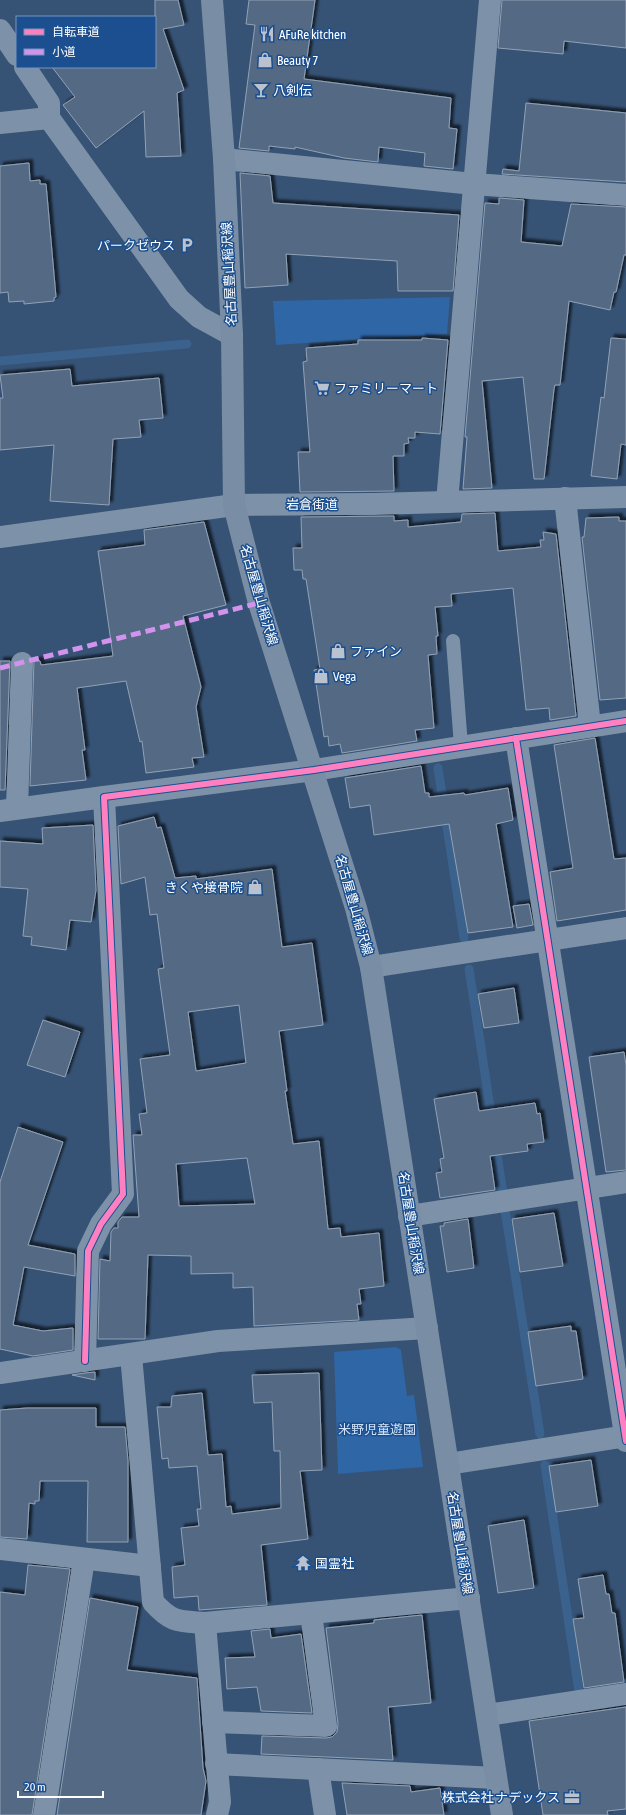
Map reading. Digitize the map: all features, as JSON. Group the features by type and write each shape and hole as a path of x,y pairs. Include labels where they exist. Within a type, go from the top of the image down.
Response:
{"main road":[{"name":"名古屋豊山稲沢線","path":"212,0 224,159 232,335 234,505 259,603 314,770 360,918 371,967 502,1815"}],"street":[{"path":"447,502 490,0"},
{"path":"0,30 16,54"},
{"path":"26,68 49,104 49,118 179,299 199,317 232,335"},
{"path":"0,123 49,118"},
{"path":"224,159 474,184 626,195"},
{"name":"岩倉街道","path":"0,537 234,505 447,502 626,497"},
{"path":"565,498 590,726"},
{"path":"22,663 9,810 314,770 626,721"},
{"path":"448,1464 626,1438 516,738"},
{"path":"85,1361 88,1251 101,1224 122,1194 104,797"},
{"path":"371,967 626,928"},
{"path":"409,1216 626,1182"},
{"path":"0,1373 131,1355 218,1341 427,1328"},
{"path":"131,1355 153,1602 162,1612 173,1620 205,1623 469,1598"},
{"path":"0,1549 150,1566"},
{"path":"44,1815 84,1559"},
{"path":"212,1722 326,1726 311,1613"},
{"path":"205,1623 212,1722 220,1802 217,1815"},
{"path":"487,1715 626,1694"},
{"path":"216,1764 496,1778"},
{"path":"318,1769 325,1815"}],"lane":[{"path":"453,642 461,746"}],"green space":[{"path":"450,297 447,334 276,345 273,301"},
{"name":"米野児童遊園","path":"396,1347 401,1350 407,1396 414,1395 423,1467 338,1474 334,1352"}],"building":[{"path":"155,0 178,0 184,25 163,29 184,90 177,93 181,156 146,157 144,111 96,148 63,105 75,97 53,68 156,68"},
{"path":"249,0 315,0 304,79 451,98 449,128 457,129 453,169 424,166 425,153 379,147 378,162 344,158 295,147 295,149 269,146 269,151 239,148 255,25 246,24"},
{"path":"502,0 626,0 626,48 564,41 563,54 498,48"},
{"path":"526,103 626,113 626,182 502,174 503,169 519,171"},
{"path":"29,163 30,181 40,180 40,184 46,184 56,297 54,298 54,301 24,304 24,301 9,302 8,292 0,293 0,166"},
{"path":"240,173 270,176 273,203 459,215 453,291 398,291 397,261 286,254 288,285 245,288"},
{"path":"499,198 524,200 521,242 562,246 571,204 626,207 626,255 624,255 616,292 614,292 610,310 569,301 560,385 555,385 554,389 544,479 534,479 523,377 482,381 492,488 463,489 467,437 465,437 485,203 499,204"},
{"path":"422,338 448,340 440,434 415,432 415,438 408,438 409,443 404,444 404,456 393,456 394,491 300,492 298,452 310,452 303,362 307,361 306,348 358,344 358,340 422,340"},
{"path":"611,338 626,339 626,445 621,444 617,479 591,476 601,397 604,398"},
{"path":"70,369 72,386 159,378 163,418 139,420 141,437 113,439 109,505 50,501 54,445 0,450 0,398 3,398 0,375"},
{"path":"495,513 498,551 541,547 540,540 544,540 543,532 556,534 576,716 550,720 549,708 526,710 513,588 451,594 452,606 435,607 438,636 436,636 437,654 428,655 434,728 415,730 417,741 342,753 340,744 329,746 328,736 324,737 314,670 320,669 306,579 303,579 302,570 294,570 293,548 302,548 301,517 394,516 394,521 408,520 408,527 461,522 462,514"},
{"path":"619,517 619,521 626,521 626,698 600,700 582,537 584,537 586,518"},
{"path":"204,522 226,605 183,616 201,687 196,707 204,757 192,758 194,767 146,773 142,741 140,742 126,681 77,688 85,750 82,750 86,780 30,786 34,661 40,661 41,665 113,656 98,551 145,545 144,530"},
{"path":"0,661 10,661 5,790 0,790"},
{"path":"595,738 614,859 626,858 626,910 557,921 550,872 573,868 554,745"},
{"path":"421,766 425,793 429,793 429,797 464,793 465,795 508,788 513,820 496,824 513,927 468,933 449,824 374,835 370,805 350,808 345,778"},
{"path":"154,817 157,828 161,827 175,878 196,876 196,879 272,869 282,947 312,943 323,1025 279,1031 287,1091 285,1091 293,1144 319,1141 328,1229 340,1228 341,1237 379,1233 384,1286 359,1289 361,1304 357,1304 359,1320 254,1326 253,1287 233,1288 233,1273 191,1274 191,1256 148,1255 145,1339 98,1339 100,1259 110,1261 111,1232 114,1228 118,1228 118,1222 122,1217 139,1217 133,1135 142,1135 139,1114 147,1113 140,1059 170,1055 158,969 164,968 157,914 150,915 145,877 121,884 118,826","holes":["239,1005 246,1063 196,1071 188,1012","247,1158 255,1204 179,1206 176,1164"]},
{"path":"93,825 96,890 91,922 70,920 66,950 31,945 32,937 23,936 28,889 0,887 0,841 43,844 42,828"},
{"path":"529,904 533,925 517,928 513,906"},
{"path":"514,988 519,1023 484,1028 478,994"},
{"path":"43,1020 80,1032 65,1077 27,1065"},
{"path":"624,1052 626,1065 626,1170 606,1172 589,1057"},
{"path":"476,1092 479,1111 535,1103 537,1114 540,1113 544,1142 527,1144 528,1151 490,1156 495,1190 440,1198 436,1173 442,1172 440,1159 444,1158 434,1099"},
{"path":"18,1127 63,1142 28,1245 75,1254 75,1276 24,1267 13,1325 43,1331 73,1328 73,1350 33,1356 0,1349 0,1182"},
{"path":"554,1213 563,1266 520,1272 512,1219"},
{"path":"468,1219 474,1268 447,1272 440,1226 444,1226 444,1223"},
{"path":"571,1326 571,1331 576,1331 583,1379 536,1386 528,1332"},
{"path":"95,1372 95,1380 72,1375 85,1373"},
{"path":"319,1373 322,1470 300,1471 308,1539 261,1545 267,1605 199,1610 198,1596 174,1598 172,1567 185,1565 181,1528 199,1526 197,1509 201,1509 197,1466 169,1468 168,1458 162,1459 157,1407 171,1407 172,1396 202,1393 208,1455 222,1454 226,1507 231,1506 232,1514 281,1508 280,1451 274,1451 272,1402 254,1403 252,1375"},
{"path":"27,1408 96,1408 96,1427 125,1427 128,1461 128,1542 87,1542 88,1481 40,1481 39,1501 35,1501 35,1504 29,1503 27,1539 0,1537 0,1410"},
{"path":"591,1460 598,1506 556,1512 549,1466"},
{"path":"524,1520 534,1588 498,1593 488,1526"},
{"path":"28,1565 70,1569 32,1815 0,1815 0,1592 25,1595"},
{"path":"603,1575 606,1594 609,1594 612,1613 615,1613 624,1682 584,1688 573,1619 584,1618 578,1579"},
{"path":"90,1598 138,1607 127,1670 197,1678 203,1768 206,1781 201,1815 57,1815"},
{"path":"422,1615 431,1703 388,1707 393,1760 261,1754 262,1736 326,1738 332,1737 337,1732 338,1724 326,1628 374,1623 374,1620"},
{"path":"270,1629 271,1638 301,1634 312,1713 261,1711 257,1687 227,1689 225,1658 255,1657 251,1631"},
{"path":"626,1707 626,1809 607,1811 608,1815 543,1815 529,1721"},
{"path":"342,1783 410,1786 411,1792 440,1788 444,1815 347,1815"}],"waterway":[{"path":"0,361 187,344"},
{"path":"438,768 464,938"},
{"path":"469,969 492,1120"},
{"path":"495,1143 503,1193"},
{"path":"505,1210 540,1434"},
{"path":"545,1465 579,1691"}],"marked path":[{"path":"0,668 259,603"}],"cycle path":[{"path":"85,1361 88,1251 101,1224 123,1194 104,797 314,770 626,721"},
{"path":"516,738 626,1441"}],"place":[{"name":"AFuRe kitchen","path":"267,34"},
{"name":"Beauty 7","path":"265,60"},
{"name":"八剣伝","path":"261,90"},
{"name":"パークゼウス","path":"187,245"},
{"name":"ファミリーマート","path":"322,388"},
{"name":"ファイン","path":"338,651"},
{"name":"Vega","path":"321,676"},
{"name":"きくや接骨院","path":"255,887"},
{"name":"国霊社","path":"303,1563"},
{"name":"株式会社 ナデックス","path":"572,1797"}]}
